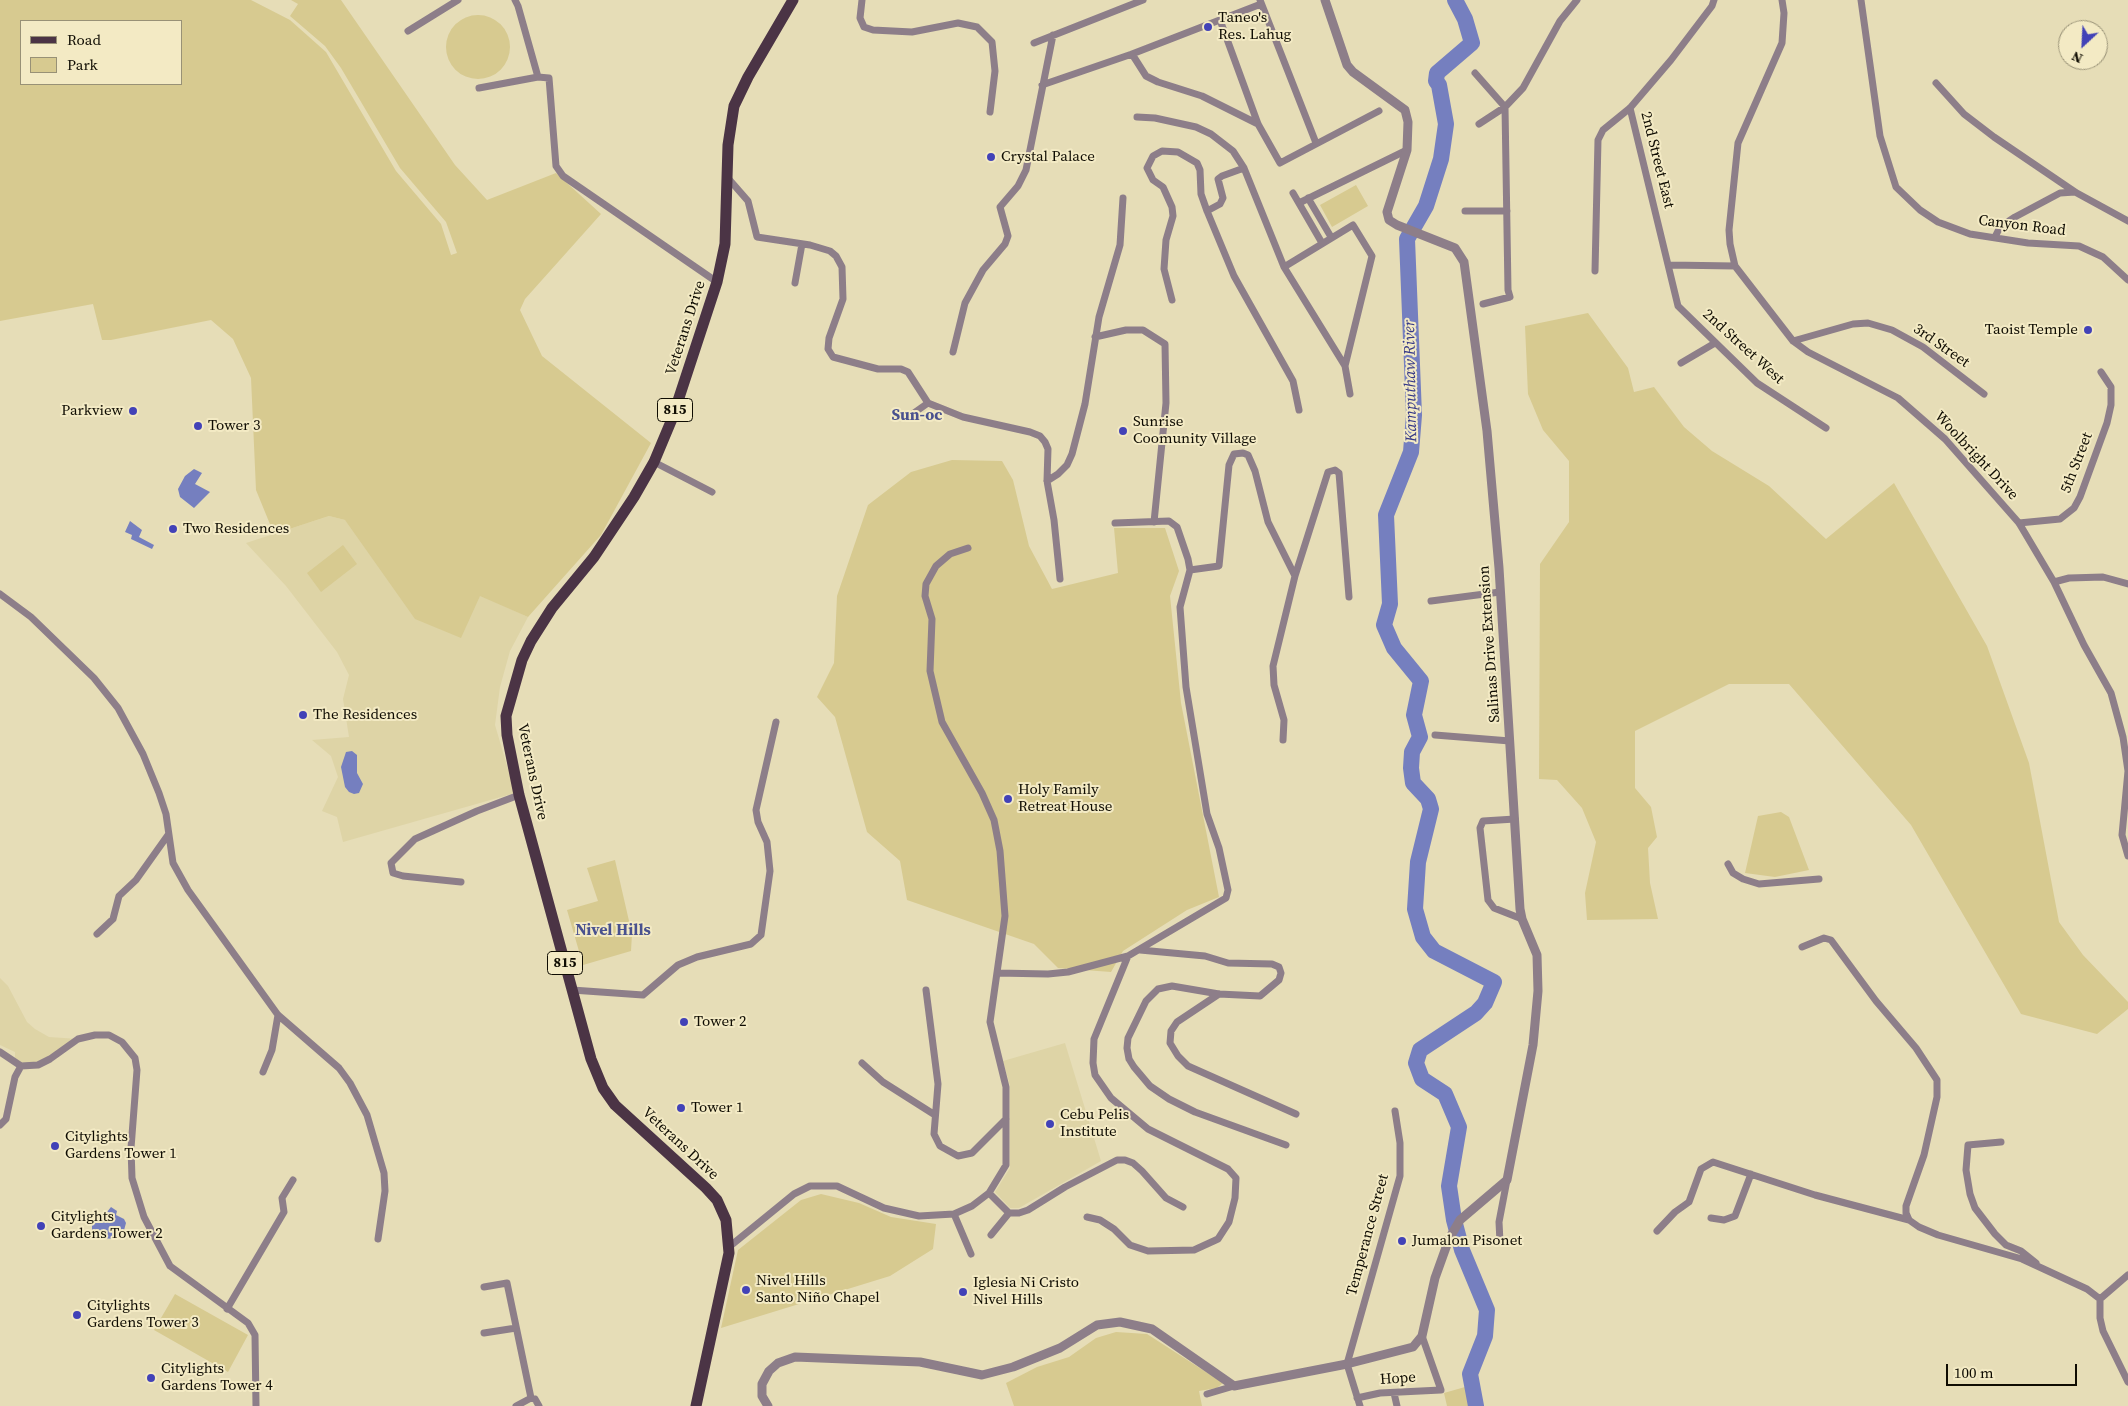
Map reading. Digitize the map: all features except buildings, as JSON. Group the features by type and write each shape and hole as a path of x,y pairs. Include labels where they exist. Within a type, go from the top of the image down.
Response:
{"main road":[{"name":"Veterans Drive","path":"696,1406 729,1247 726,1220 717,1200 615,1105 603,1088 591,1059 519,795 507,735 506,716 522,660 531,641 552,608 612,532 654,462 672,419 717,282 725,244 728,146 734,106 793,0"}],"street":[{"path":"408,31 458,0"},
{"path":"515,0 538,77"},
{"path":"862,0 860,18 864,27 873,30 912,32 958,23 977,27 992,42 995,71 990,112"},
{"path":"1034,43 1143,0"},
{"name":"Salinas Drive Extension","path":"1325,0 1347,65 1353,72 1406,110 1408,150 1387,212 1390,220 1397,225 1455,248 1464,262 1487,431 1522,919 1537,955 1538,991 1533,1045 1507,1180"},
{"path":"1479,124 1505,106 1523,88 1560,22 1576,0"},
{"name":"2nd Street East","path":"1669,265 1630,108 1687,39 1712,6 1714,0"},
{"name":"Woolbright Drive","path":"1782,0 1784,13 1782,43 1738,144 1729,230 1735,266 1793,342 1808,352 1898,398 1945,439 2019,523 2054,582 2084,645 2111,693 2123,737 2128,771 2122,835 2128,856"},
{"name":"Canyon Road","path":"1861,0 1880,136 1896,187 1920,210 1938,222 1970,234 2090,249 2103,257 2128,280"},
{"path":"1042,84 1132,54 1220,20 1260,2 1316,143"},
{"path":"1220,20 1258,124 1280,163 1379,112"},
{"path":"953,352 965,303 983,270 1005,244 1008,236 1000,207 1018,186 1026,170 1053,35"},
{"path":"1132,54 1146,76 1158,82 1202,96 1258,124"},
{"path":"1475,73 1505,106 1508,290 1510,297 1483,304"},
{"path":"479,88 538,77 549,78 556,166 563,176 717,282"},
{"path":"1936,83 1964,114 2075,192 2128,221"},
{"path":"1595,271 1598,140 1603,130 1613,119 1630,108"},
{"path":"1136,117 1180,123 1211,134 1233,151 1244,168 1284,267 1345,366 1350,394"},
{"path":"1299,203 1408,150"},
{"path":"1172,300 1164,269 1166,240 1173,216 1172,207 1163,187 1153,180 1148,171 1149,161 1153,156 1162,151 1178,152 1197,163 1200,170 1201,194 1206,211 1234,276 1294,382 1299,410"},
{"path":"1206,211 1220,204 1222,198 1218,180 1222,176 1244,168"},
{"path":"727,177 748,201 757,237 802,244 834,252 842,267 843,299 829,338 828,349 833,357 878,369 901,369 908,372 928,403 963,417 1040,436 1048,449 1047,481 1054,520 1060,579"},
{"path":"1994,237 2000,227 2015,217 2060,192 2075,192"},
{"path":"1293,193 1322,243"},
{"path":"1047,481 1067,465 1072,454 1085,404 1096,336 1120,245 1123,198"},
{"path":"1308,198 1331,238"},
{"path":"1465,211 1506,211"},
{"path":"1284,267 1352,225 1372,256 1345,366"},
{"path":"795,283 802,244"},
{"path":"1669,265 1735,266"},
{"name":"2nd Street West","path":"1669,265 1678,306 1757,383 1826,428"},
{"name":"3rd Street","path":"1793,342 1853,324 1868,323 1892,330 1923,347 1984,394"},
{"path":"1096,336 1126,330 1143,330 1165,344 1166,403 1154,522"},
{"path":"1681,362 1715,342"},
{"name":"5th Street","path":"2019,523 2060,519 2074,508 2080,497 2107,423 2111,405 2110,387 2101,372"},
{"path":"911,415 928,403"},
{"path":"1190,570 1219,566 1229,465 1234,454 1238,452 1248,455 1255,471 1268,522 1295,576"},
{"path":"654,462 712,492"},
{"path":"1283,740 1284,720 1274,684 1273,666 1295,576 1328,472 1335,470 1339,473 1350,597"},
{"path":"997,973 1048,974 1068,972 1128,956 1226,898 1228,890 1219,848 1207,814 1186,688 1180,607 1190,570 1177,527 1169,522 1115,523"},
{"path":"729,1247 794,1194 810,1186 837,1186 884,1208 919,1216 954,1214 972,1206 989,1192 1006,1165 1006,1087 990,1022 1005,916 1000,851 994,820 982,792 942,722 930,670 932,619 925,596 926,584 936,566 950,554 968,548"},
{"path":"2054,582 2069,578 2102,577 2128,584"},
{"path":"1431,601 1500,592"},
{"path":"0,594 31,617 94,678 118,708 143,754 166,814 173,863 188,890 278,1015 339,1068 350,1084 367,1115 384,1173 385,1191 378,1240"},
{"path":"572,990 643,995 678,965 697,957 751,944 762,935 770,871 767,842 758,822 756,810 776,722"},
{"path":"1435,735 1510,740"},
{"path":"461,882 403,876 393,873 391,863 415,839 469,814 519,795"},
{"path":"1515,818 1483,821 1480,828 1488,900 1494,908 1522,919"},
{"path":"97,934 113,919 119,896 136,880 168,835"},
{"path":"1728,864 1733,873 1743,879 1760,884 1819,879"},
{"path":"1802,946 1824,938 1831,940 1876,1001 1916,1048 1937,1080 1937,1097 1924,1155 1906,1206 1909,1220"},
{"path":"1140,950 1204,956 1228,963 1272,964 1279,967 1281,973 1279,980 1260,996 1219,994 1172,986 1158,989 1146,1002 1128,1038 1129,1059 1150,1086 1169,1099 1204,1116 1286,1145"},
{"path":"1086,1217 1100,1220 1114,1229 1130,1245 1148,1251 1194,1250 1218,1239 1229,1222 1235,1198 1236,1178 1228,1169 1148,1129 1130,1116 1111,1098 1095,1075 1093,1064 1094,1039 1128,956"},
{"path":"926,990 938,1084 934,1134 940,1146 958,1156 972,1153 1006,1119"},
{"path":"1219,994 1177,1022 1171,1032 1170,1043 1178,1056 1188,1066 1296,1114"},
{"path":"263,1072 272,1050 278,1015"},
{"path":"0,1052 21,1066 43,1064 78,1039 109,1035 122,1042 135,1058 137,1070 131,1148 132,1178 144,1217 170,1266 248,1323 255,1335 256,1406"},
{"path":"862,1064 883,1082 935,1115"},
{"path":"0,1124 6,1118 15,1077 21,1066"},
{"name":"Temperance Street","path":"1347,1364 1400,1176 1400,1135 1395,1111"},
{"path":"2001,1142 1968,1145 1966,1170 1970,1194 1979,1214 2006,1245 2027,1254 2040,1266"},
{"path":"989,1192 1010,1213 1019,1213 1028,1210 1065,1187 1117,1160 1125,1160 1134,1163 1166,1198 1182,1207"},
{"path":"1657,1231 1675,1212 1689,1202 1701,1169 1706,1164 1718,1164 1815,1195 1909,1220 1919,1227 1938,1235 2040,1266 2088,1289 2100,1299"},
{"path":"1711,1218 1724,1220 1735,1216 1751,1174"},
{"path":"227,1309 284,1212 282,1198 293,1180"},
{"path":"1207,1394 1234,1386 1347,1364 1413,1347 1422,1336 1435,1278 1449,1239 1460,1220 1507,1180"},
{"path":"1500,1242 1500,1222 1507,1180"},
{"path":"991,1235 1010,1213"},
{"path":"954,1214 971,1254"},
{"path":"2128,1275 2100,1299 2100,1318 2103,1331 2128,1382"},
{"path":"484,1287 507,1283 531,1398"},
{"path":"768,1406 762,1396 762,1384 769,1371 778,1363 795,1357 920,1362 982,1375 1012,1368 1060,1348 1097,1325 1120,1322 1152,1329 1234,1386"},
{"path":"484,1333 516,1328"},
{"name":"Hope","path":"1357,1398 1394,1392 1441,1390 1422,1336"},
{"path":"1347,1364 1360,1406"},
{"path":"1394,1392 1397,1406"},
{"path":"516,1406 525,1399 531,1398 535,1399 539,1406"}],"shaded area":[{"path":"329,516 345,520 480,595 528,617 510,651 500,687 495,725 515,793 343,842 337,817 322,811 338,777 331,756 312,740 349,737 343,699 349,675 337,652 286,586 246,543"},
{"path":"0,978 8,986 27,1022 35,1029 49,1037 78,1039 50,1059 21,1066 15,1059 15,1052 0,1045"},
{"name":"Cebu Pelis Institute","path":"1065,1043 1101,1161 1019,1208 1010,1208 995,1192 1010,1168 1010,1086 1003,1061"}],"green space":[{"path":"0,0 251,0 290,20 326,52 396,171 441,224 451,255 457,253 446,222 400,168 341,68 325,46 290,16 298,4 291,0 341,0 455,165 487,200 556,173 601,214 525,299 520,310 542,356 651,443 601,535 528,617 480,596 461,638 415,619 345,520 329,516 274,534 256,490 251,378 233,339 211,320 111,340 102,340 93,304 0,321"},
{"path":"478,15 496,20 501,24 505,29 510,47 505,65 501,70 496,74 478,79 460,74 455,70 451,65 446,47 451,29 455,24 460,20"},
{"path":"1356,185 1368,206 1332,227 1320,205"},
{"path":"1588,313 1628,368 1634,392 1654,387 1684,427 1712,451 1769,486 1826,539 1894,483 1987,646 2029,763 2059,922 2083,955 2128,1002 2128,1009 2097,1034 2021,1014 1911,825 1789,684 1729,684 1635,731 1635,788 1651,807 1657,837 1648,848 1650,883 1658,919 1587,920 1585,893 1596,842 1582,808 1557,780 1539,779 1540,564 1569,522 1569,461 1543,430 1528,394 1525,326"},
{"path":"952,460 1002,461 1013,480 1029,546 1052,589 1118,573 1114,528 1165,528 1179,571 1170,596 1181,703 1219,897 1187,910 1123,951 1111,972 1058,968 1034,944 907,900 900,861 867,832 835,717 817,697 834,663 837,596 868,505 911,472"},
{"path":"343,545 357,564 321,592 307,573"},
{"path":"1781,812 1789,817 1809,870 1775,877 1745,873 1758,816"},
{"path":"615,860 632,934 631,951 583,965 567,910 598,901 587,868"},
{"path":"821,1194 859,1203 891,1217 936,1224 933,1249 890,1276 721,1328 738,1250 801,1200"},
{"path":"175,1294 248,1335 228,1372 154,1330"},
{"path":"1116,1332 1147,1334 1223,1383 1217,1388 1199,1391 1202,1406 1014,1406 1006,1383 1037,1367 1069,1357 1096,1338"},
{"path":"1465,1387 1470,1406 1447,1406 1444,1393"}],"water":[{"path":"194,469 202,473 195,484 210,492 194,508 180,497 178,489 185,476"},
{"path":"130,521 142,530 139,537 154,545 152,549 131,539 132,535 125,532"},
{"path":"352,751 357,755 357,773 363,784 359,793 354,794 345,787 341,767 346,752"},
{"path":"111,1207 117,1211 116,1215 124,1219 126,1223 123,1234 116,1239 99,1238 92,1232 92,1222 100,1217 108,1220 110,1217 107,1212"}],"waterway":[{"name":"Kamputhaw River","path":"1455,0 1465,19 1472,43 1437,73 1436,81 1439,85 1446,124 1441,159 1426,206 1407,239 1414,415 1411,452 1386,515 1390,604 1384,625 1394,648 1421,681 1414,715 1420,737 1412,752 1411,768 1413,783 1428,799 1431,809 1418,862 1415,909 1423,937 1434,951 1494,982 1485,1003 1476,1013 1420,1050 1416,1063 1422,1079 1445,1094 1459,1127 1449,1186 1454,1220 1462,1250 1487,1310 1485,1336 1470,1374 1476,1406"}],"place":[{"name":"Taneo's Res. Lahug","path":"1208,27"},
{"name":"Crystal Palace","path":"991,157"},
{"name":"Taoist Temple","path":"2088,330"},
{"name":"Parkview","path":"133,411"},
{"name":"Tower 3","path":"198,426"},
{"name":"Sunrise Coomunity Village","path":"1123,431"},
{"name":"Two Residences","path":"173,529"},
{"name":"The Residences","path":"303,715"},
{"name":"Holy Family Retreat House","path":"1008,799"},
{"name":"Tower 2","path":"684,1022"},
{"name":"Tower 1","path":"681,1108"},
{"name":"Cebu Pelis Institute","path":"1050,1124"},
{"name":"Citylights Gardens Tower 1","path":"55,1146"},
{"name":"Citylights Gardens Tower 2","path":"41,1226"},
{"name":"Jumalon Pisonet","path":"1402,1241"},
{"name":"Nivel Hills Santo Niño Chapel","path":"746,1290"},
{"name":"Iglesia Ni Cristo Nivel Hills","path":"963,1292"},
{"name":"Citylights Gardens Tower 3","path":"77,1315"},
{"name":"Citylights Gardens Tower 4","path":"151,1378"}],"district":[{"name":"Sun-oc","path":"917,416"},
{"name":"Nivel Hills","path":"613,931"}]}
